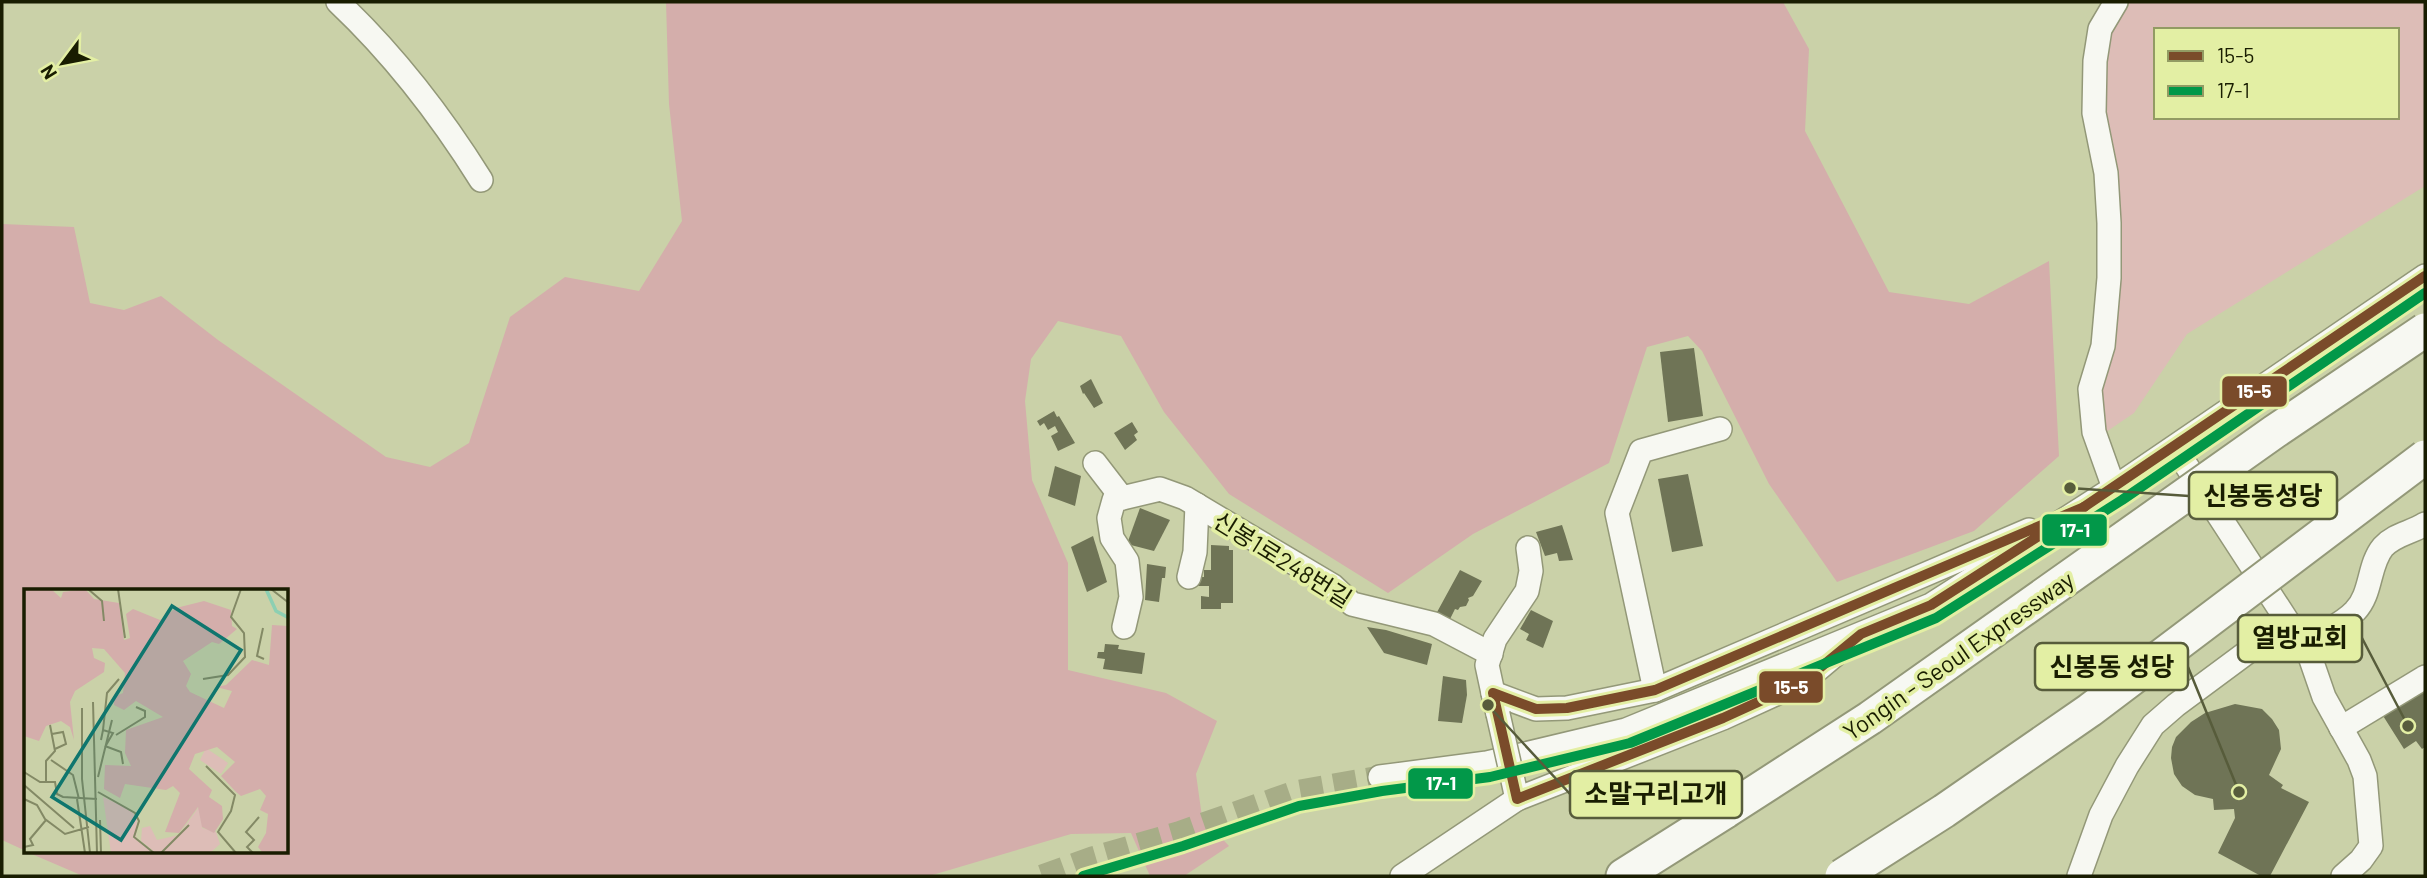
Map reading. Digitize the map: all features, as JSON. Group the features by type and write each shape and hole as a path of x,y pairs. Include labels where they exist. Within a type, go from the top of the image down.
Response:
{"highway":[{"name":"Yongin - Seoul Expressway","path":"1623,876 1870,718 2274,432 2425,330"},
{"path":"1842,876 1944,811 2090,710 2425,457"}],"street":[{"path":"338,2 385,51 462,150 481,180"},
{"path":"2114,488 2094,432 2090,389 2103,346 2109,278 2109,210 2106,173 2094,113 2095,61 2100,29 2116,2"},
{"path":"1380,777 1488,763 1626,730 1931,605 2090,504 2425,276"},
{"path":"1655,690 1617,513 1641,451 1720,429"},
{"path":"2175,447 2288,622 2306,645 2324,697 2359,760 2365,776 2371,840 2368,852 2343,876"},
{"path":"1095,463 1118,499 1109,519 1112,538 1127,561 1131,597 1124,627"},
{"name":"신봉1로248번길","path":"1118,499 1160,489 1197,505 1333,586 1352,604 1434,624 1490,654"},
{"path":"1496,704 1536,709 1567,708 1655,690 2090,504"},
{"path":"1189,578 1195,552 1197,505"},
{"path":"2306,645 2316,636 2343,622 2361,604 2377,556 2384,547 2402,533 2423,530"},
{"path":"1517,799 1487,665 1496,639 1527,590 1531,571 1528,548"},
{"path":"2079,876 2101,815 2153,725 2288,622"},
{"path":"1402,876 1517,799 1723,718 1804,681 1861,634"},
{"path":"2341,728 2425,677"}],"shaded area":[{"path":"666,2 1783,2 1809,49 1805,131 1889,292 1969,304 2049,261 2059,456 1974,531 1837,582 1769,484 1702,351 1688,336 1647,347 1609,463 1473,534 1388,593 1229,494 1164,412 1121,336 1058,321 1031,359 1025,401 1032,480 1068,563 1068,670 1166,693 1217,721 1196,774 1202,817 1229,846 1184,876 1150,876 1131,833 1071,834 929,876 83,876 32,854 289,854 289,589 24,589 24,850 2,840 2,224 74,227 90,303 124,310 161,296 218,340 386,457 430,467 469,443 510,317 565,277 639,291 682,221 669,104"},
{"path":"2129,2 2425,2 2425,186 2187,334 2134,413 2106,432 2094,388 2104,152 2104,39"}],"building":[{"path":"1694,348 1703,416 1668,422 1660,352"},
{"path":"1091,379 1103,403 1094,408 1080,386"},
{"path":"1054,411 1075,443 1058,451 1051,436 1058,432 1055,426 1048,430 1044,423 1040,426 1037,421"},
{"path":"1132,422 1138,432 1134,435 1137,440 1125,450 1114,433"},
{"path":"1055,466 1081,476 1075,506 1048,496"},
{"path":"1688,474 1703,546 1672,552 1658,479"},
{"path":"1140,508 1170,520 1154,551 1127,544"},
{"path":"1562,525 1573,560 1559,561 1557,553 1545,556 1536,532"},
{"path":"1093,536 1107,582 1087,592 1071,547"},
{"path":"1211,545 1229,546 1229,550 1233,550 1233,603 1221,603 1221,609 1201,609 1201,596 1209,597 1209,586 1198,586 1198,577 1204,577 1204,570 1211,570"},
{"path":"1147,564 1166,567 1159,602 1145,600"},
{"path":"1460,570 1482,581 1473,596 1468,598 1466,606 1455,609 1449,621 1436,614"},
{"path":"1531,610 1553,621 1543,648 1526,640 1529,634 1520,629"},
{"path":"1367,627 1432,644 1427,665 1384,653"},
{"path":"1105,644 1145,653 1142,674 1103,669 1105,659 1097,658 1098,652 1104,652"},
{"path":"1443,676 1466,680 1467,695 1462,723 1438,721"},
{"path":"2419,686 2425,695 2425,747 2422,749 2416,741 2404,749 2380,711"},
{"path":"2235,704 2262,709 2272,719 2279,730 2281,749 2269,775 2283,785 2281,788 2309,802 2270,876 2261,876 2218,853 2235,818 2234,809 2214,810 2213,799 2195,795 2182,786 2174,774 2171,758 2176,737 2205,713"}],"tunnel":[{"path":"1042,876 1295,792 1380,777"}],"transit line":[{"name":"15-5","path":"2084,507 2425,276"},
{"name":"17-1","path":"1083,876 1183,846 1299,806 1382,791 1490,777 1630,743 1936,618 2122,500 2425,293"},
{"name":"15-5","path":"2084,507 1931,605 1861,634 1804,681 1723,718 1517,799 1493,693 1536,709 1567,708 1655,690 2084,507"}],"place":[{"name":"신봉동성당","path":"2070,488"},
{"name":"소말구리고개","path":"1488,705"},
{"name":"열방교회","path":"2408,726"},
{"name":"신봉동 성당","path":"2239,792"}]}
